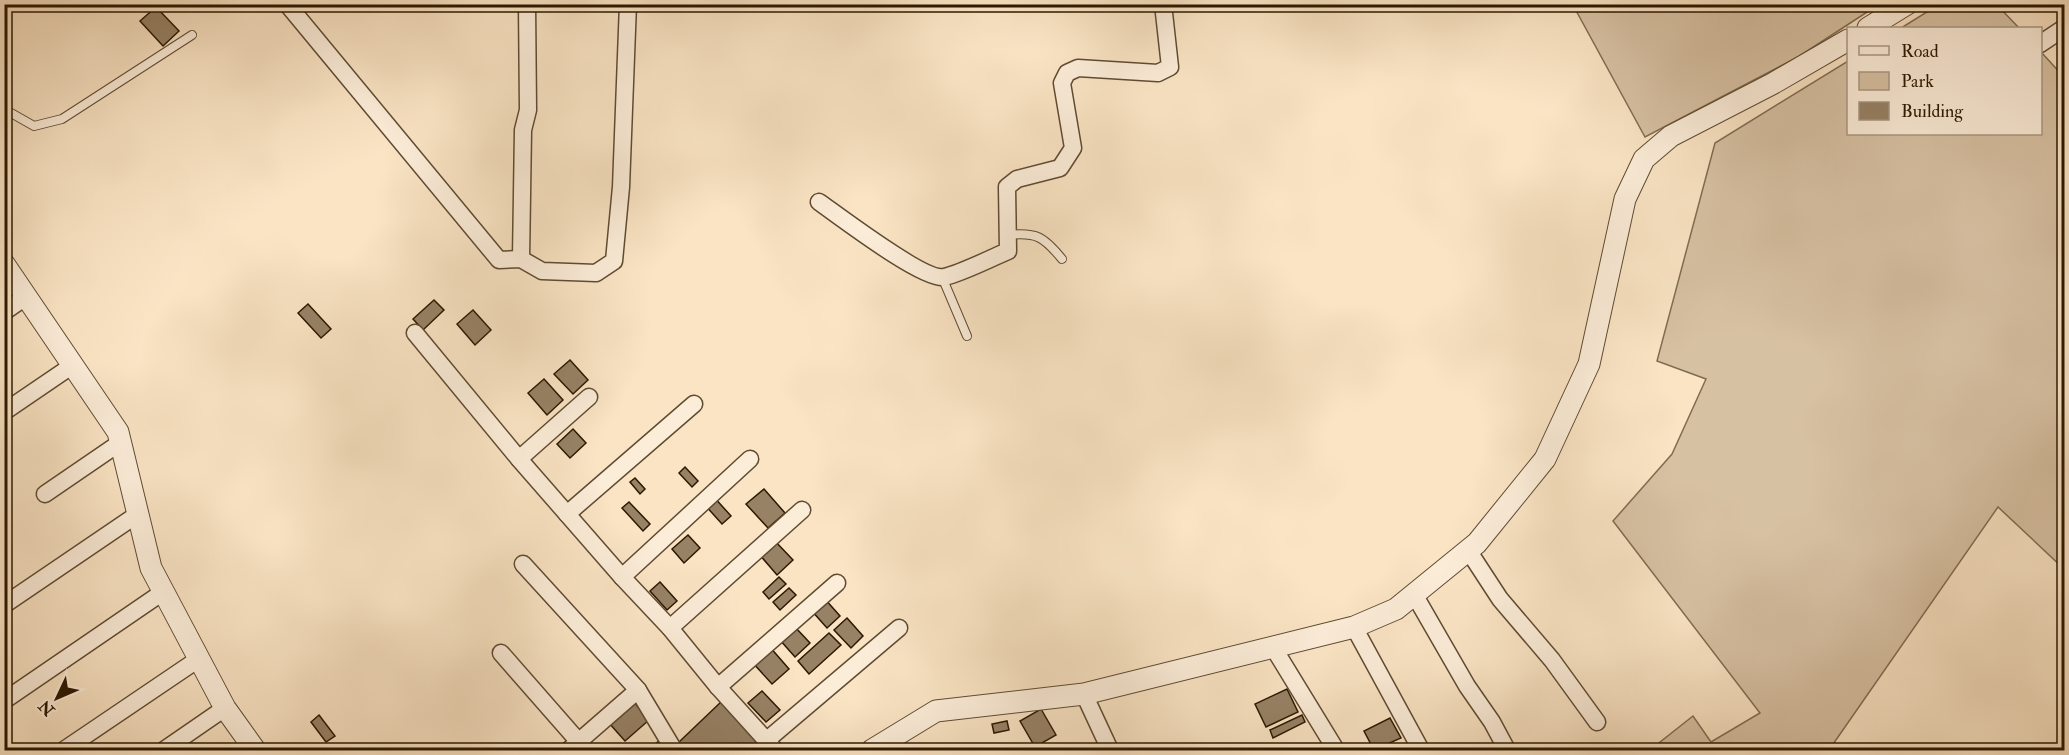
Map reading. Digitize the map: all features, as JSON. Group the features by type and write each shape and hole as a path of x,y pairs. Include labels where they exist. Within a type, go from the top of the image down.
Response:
{"street":[{"path":"287,4 499,260 521,259 542,271 596,273 614,261 621,187 628,4"},
{"path":"521,259 523,130 528,110 527,4"},
{"path":"819,202 883,247 930,274 942,278 1008,251 1007,187 1017,179 1060,168 1072,148 1062,83 1067,73 1078,68 1158,73 1170,67 1163,4"},
{"path":"1870,27 1907,4"},
{"path":"2042,43 2064,28"},
{"path":"883,748 936,711 1084,694 1354,627 1396,609 1477,543 1545,459 1589,364 1625,199 1644,159 1671,135 1772,84 1847,41"},
{"path":"4,264 118,432 151,568 225,708 255,750"},
{"path":"4,312 27,296"},
{"path":"415,333 519,459 771,745 899,628"},
{"path":"4,412 73,365"},
{"path":"519,459 589,397"},
{"path":"567,514 694,404"},
{"path":"45,494 121,442"},
{"path":"622,577 750,459"},
{"path":"670,628 801,510"},
{"path":"4,606 138,514"},
{"path":"1468,550 1500,599 1552,660 1598,722"},
{"path":"523,564 638,690 674,750"},
{"path":"718,687 837,583"},
{"path":"8,698 163,592"},
{"path":"1414,594 1507,750"},
{"path":"1354,627 1421,750"},
{"path":"1273,647 1336,750"},
{"path":"501,653 578,748 638,690"},
{"path":"64,750 200,658"},
{"path":"1084,694 1110,750"},
{"path":"164,750 225,708"}],"lane":[{"path":"4,109 34,126 63,119 192,36"},
{"path":"1008,235 1027,233 1043,238 1062,259"},
{"path":"942,278 967,336"}],"green space":[{"path":"1573,5 1878,5 1798,57 1645,137"},
{"path":"1938,5 1997,5 2018,27 1903,27"},
{"path":"2042,53 2064,77 2064,569 1998,507 1829,750 1650,750 1693,716 1711,742 1760,713 1613,521 1672,454 1706,379 1657,361 1715,143 1847,62 1847,135 2042,135"}],"building":[{"path":"156,7 179,31 163,46 140,21"},
{"path":"434,300 444,310 423,330 413,319"},
{"path":"308,304 331,329 321,338 298,313"},
{"path":"473,310 491,330 475,345 457,324"},
{"path":"570,360 588,380 573,394 554,374"},
{"path":"544,379 563,400 547,415 528,393"},
{"path":"573,429 586,443 570,458 557,444"},
{"path":"685,467 698,481 692,487 679,473"},
{"path":"635,478 645,489 640,494 630,482"},
{"path":"764,489 785,513 768,528 746,504"},
{"path":"713,496 731,516 722,524 704,504"},
{"path":"629,502 650,524 643,531 622,508"},
{"path":"688,535 700,548 684,563 672,549"},
{"path":"774,540 793,560 777,575 759,554"},
{"path":"779,577 786,584 769,599 763,592"},
{"path":"660,582 677,601 667,610 650,591"},
{"path":"789,588 796,595 780,610 773,602"},
{"path":"824,598 840,616 827,628 811,610"},
{"path":"847,618 863,636 851,648 834,630"},
{"path":"795,627 810,643 795,657 780,640"},
{"path":"829,633 841,645 809,674 798,661"},
{"path":"769,646 789,669 772,684 752,662"},
{"path":"1287,689 1298,712 1266,727 1255,704"},
{"path":"762,691 780,710 766,722 748,703"},
{"path":"723,700 766,750 745,750 738,743 731,750 685,750 678,743"},
{"path":"634,702 649,720 625,741 609,723"},
{"path":"1041,709 1056,735 1035,747 1020,721"},
{"path":"319,715 335,736 326,742 311,722"},
{"path":"1302,715 1305,722 1273,738 1270,730"},
{"path":"1390,718 1401,738 1374,750 1364,731"},
{"path":"1007,721 1009,730 994,733 992,724"},
{"path":"660,740 669,750 648,750"}]}
